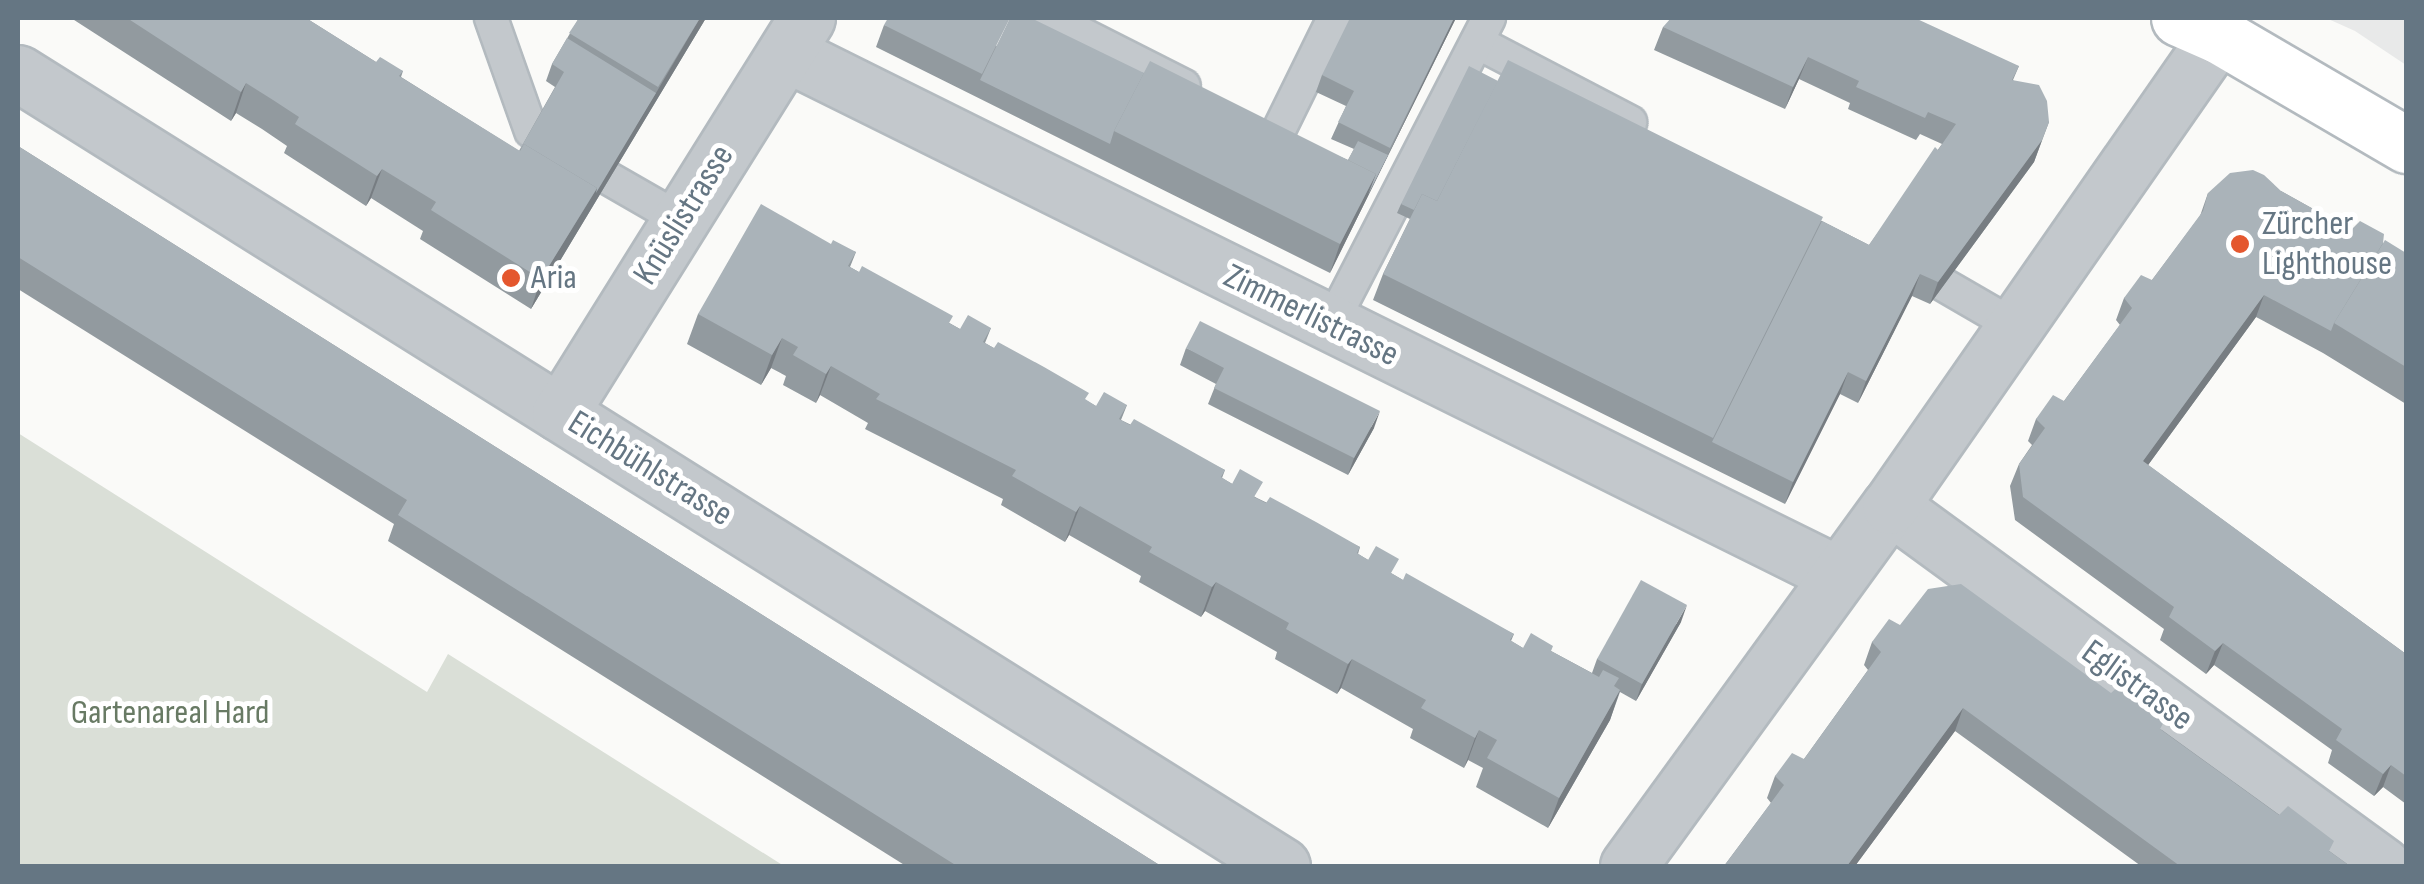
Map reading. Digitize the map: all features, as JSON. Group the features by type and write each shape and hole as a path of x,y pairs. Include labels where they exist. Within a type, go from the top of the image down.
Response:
{"street":[{"path":"1628,866 1890,506 2013,325 2199,26 2406,145"},
{"name":"Knüslistrasse","path":"560,412 797,36"},
{"name":"Zimmerlistrasse","path":"797,36 1330,326 1838,574"},
{"name":"Eichbühlstrasse","path":"18,73 1282,866"},
{"name":"Eglistrasse","path":"1890,506 2383,866"}],"lane":[{"path":"491,18 531,131"},
{"path":"1050,18 1207,98"},
{"path":"1277,134 1334,18"},
{"path":"1330,326 1386,190 1483,30 1666,142"},
{"path":"1242,116 1310,150"},
{"path":"608,178 681,220"},
{"path":"1944,285 2013,325"}],"shaded area":[{"path":"2326,18 2406,18 2406,65 2355,31"}],"green space":[{"name":"Gartenareal Hard","path":"18,433 427,692 448,654 784,866 18,866"}],"building":[{"path":"127,18 306,18 376,62 380,57 403,71 399,76 520,151 524,144 597,188 541,279 431,210 436,202 382,169 377,176 295,124 299,117 273,100 246,83 241,92"},
{"path":"579,18 700,18 658,87 569,33"},
{"path":"888,18 1010,18 982,74 884,25"},
{"path":"1010,18 1031,18 1144,73 1110,144 980,80"},
{"path":"1350,18 1454,18 1390,148 1338,122 1354,91 1322,75"},
{"path":"1671,18 1915,18 2019,66 2012,80 2039,85 2047,101 2049,122 2042,140 1938,282 1920,274 1866,381 1848,372 1793,482 1712,442 1822,221 1869,245 1935,147 1938,150 1956,124 1928,112 1925,118 1856,87 1859,81 1808,57 1793,87 1663,27"},
{"path":"567,38 656,93 596,193 597,188 524,144 519,151 564,72 552,64"},
{"path":"1508,60 1823,217 1713,438 1383,274 1422,194 1437,201"},
{"path":"1150,61 1376,174 1340,244 1114,131"},
{"path":"1469,66 1498,81 1437,201 1422,194 1414,210 1401,204"},
{"path":"1358,141 1388,155 1368,195 1376,174 1348,160"},
{"path":"18,146 1161,866 957,866 398,515 407,500 18,257"},
{"path":"2253,170 2281,191 2351,230 2360,221 2384,234 2383,243 2331,331 2264,295 2143,461 2406,654 2406,776 2391,765 2383,774 2336,740 2342,729 2223,643 2215,651 2169,617 2174,607 2023,497 2019,464 2045,428 2036,419 2053,395 2064,401 2132,308 2124,298 2141,275 2152,280 2203,211 2208,193 2230,173"},
{"path":"761,204 831,244 833,240 856,252 848,266 859,272 862,266 953,316 949,323 960,329 968,315 991,328 983,342 994,348 998,342 1044,367 1089,393 1085,399 1096,406 1104,392 1127,405 1119,419 1130,425 1134,419 1225,470 1221,477 1232,484 1240,469 1263,482 1254,497 1266,503 1270,497 1316,522 1360,547 1357,553 1368,560 1376,546 1399,559 1391,573 1403,580 1406,573 1514,634 1510,640 1523,648 1531,633 1553,646 1551,651 1599,677 1603,670 1619,678 1614,686 1620,690 1559,798 1487,758 1497,740 1479,730 1475,738 1421,708 1426,700 1352,659 1348,664 1286,629 1289,623 1216,582 1212,587 1149,552 1152,547 1080,506 1076,512 1012,476 1016,470 876,399 880,394 831,366 826,374 793,355 798,347 782,338 772,355 698,314"},
{"path":"2385,240 2406,253 2406,367 2334,323"},
{"path":"1200,321 1380,411 1354,458 1214,388 1224,368 1186,348"},
{"path":"1641,580 1687,605 1642,684 1597,659"},
{"path":"1961,584 2111,693 2121,684 2166,718 2160,729 2279,815 2288,806 2334,841 2329,851 2350,866 2180,866 1963,708 1847,866 1724,866 1784,785 1775,776 1792,753 1804,759 1881,652 1872,642 1889,619 1900,625 1928,589"}],"place":[{"name":"Zürcher Lighthouse","path":"2240,244"},
{"name":"Aria","path":"511,278"}]}
